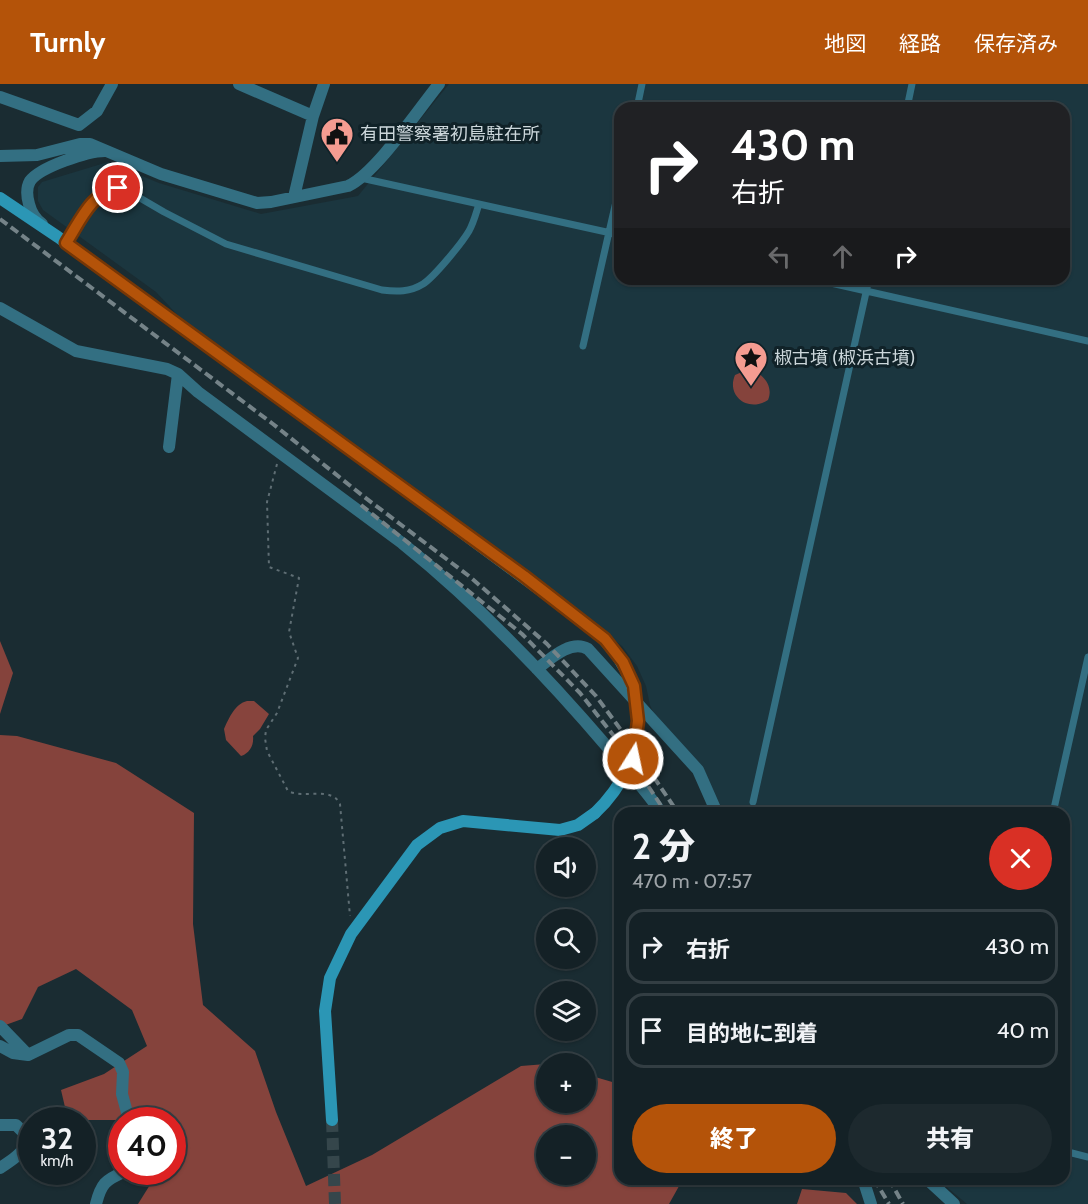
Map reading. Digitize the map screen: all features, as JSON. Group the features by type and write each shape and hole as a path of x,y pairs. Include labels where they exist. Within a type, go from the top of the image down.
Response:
{"street":[{"path":"79,125 97,111 112,84"},
{"path":"239,84 313,116"},
{"path":"294,197 313,116 324,84"},
{"path":"2,157 37,155 80,144 96,146 161,174 245,201 264,203 348,186 361,178 439,84"},
{"path":"0,97 79,125"},
{"path":"79,125 80,144"},
{"path":"114,154 99,151 80,156 42,171 31,180 27,190 30,210 37,221 589,626 605,639 623,662 634,686 638,721 633,759 619,788 595,813 578,825 560,830 476,822 463,822 440,828 417,845 351,934 330,978 325,1011 332,1120"},
{"path":"0,198 62,240"},
{"path":"0,308 76,351 167,369 178,374 198,392 431,566 486,616 537,669 597,735 656,807"},
{"path":"169,447 178,374"},
{"path":"537,669 573,646 583,646 588,649 698,770 714,807"},
{"path":"0,1026 28,1055"},
{"path":"0,1046 13,1053 28,1055 69,1035 78,1035 119,1063 123,1072 122,1094 126,1107"},
{"path":"0,1125 16,1125 27,1136 27,1144 21,1154 0,1168"},
{"path":"96,1204 101,1187 108,1178"},
{"path":"865,1185 871,1204"},
{"path":"933,1185 954,1204"}],"lane":[{"path":"638,102 642,84"},
{"path":"908,102 912,84"},
{"path":"361,178 614,234"},
{"path":"62,240 98,195 106,189 118,188 128,191 226,244 382,290 397,292 424,284 433,275 467,234 479,204"},
{"path":"583,346 614,208"},
{"path":"840,285 1088,342"},
{"path":"753,802 868,285"},
{"path":"1054,807 1088,657"},
{"path":"1070,1152 1088,1157"}],"path":[{"path":"282,454 274,473 267,502 269,567 299,578 289,632 298,658 277,713 266,730 266,745 288,791 295,794 333,795 340,804 351,934"}],"shaded area":[{"path":"449,84 1088,84 1088,1204 967,1204 944,1185 1070,1185 1070,807 721,807 701,765 654,714 646,686 637,666 622,646 427,498 185,323 156,292 43,210 38,201 38,187 42,182 108,162 159,183 261,214 358,196"},
{"path":"749,369 763,377 770,390 768,400 760,404 746,403 736,396 734,390 735,375"},
{"path":"0,641 13,673 0,714"},
{"path":"247,701 254,701 269,714 253,736 251,748 241,756 226,740 224,729 236,708"},
{"path":"0,735 17,736 116,763 194,813 193,924 203,1005 255,1051 276,1112 306,1186 372,1155 521,1066 536,1065 536,1113 596,1113 596,1077 614,1083 614,1185 680,1185 669,1204 138,1204 150,1185 186,1185 186,1107 108,1107 108,1120 96,1120 96,1107 65,1107 61,1090 104,1074 147,1046 132,1010 76,969 38,987 22,1019 0,1027"},
{"path":"802,1189 846,1193 857,1204 797,1204"}],"tunnel":[{"path":"332,1120 335,1204"}],"railway":[{"path":"0,219 273,424 469,576 547,644 596,696 674,807"},
{"path":"361,505 522,634 580,693 621,745 662,807"},
{"path":"878,1185 889,1204"},
{"path":"892,1185 903,1204"}],"place":[{"name":"有田警察署初島駐在所","path":"337,163"},
{"name":"椒古墳 (椒浜古墳)","path":"751,387"}],"route":[{"path":"118,188 106,189 98,195 66,243 524,576 605,639 623,662 634,686 638,721 633,759"}]}
